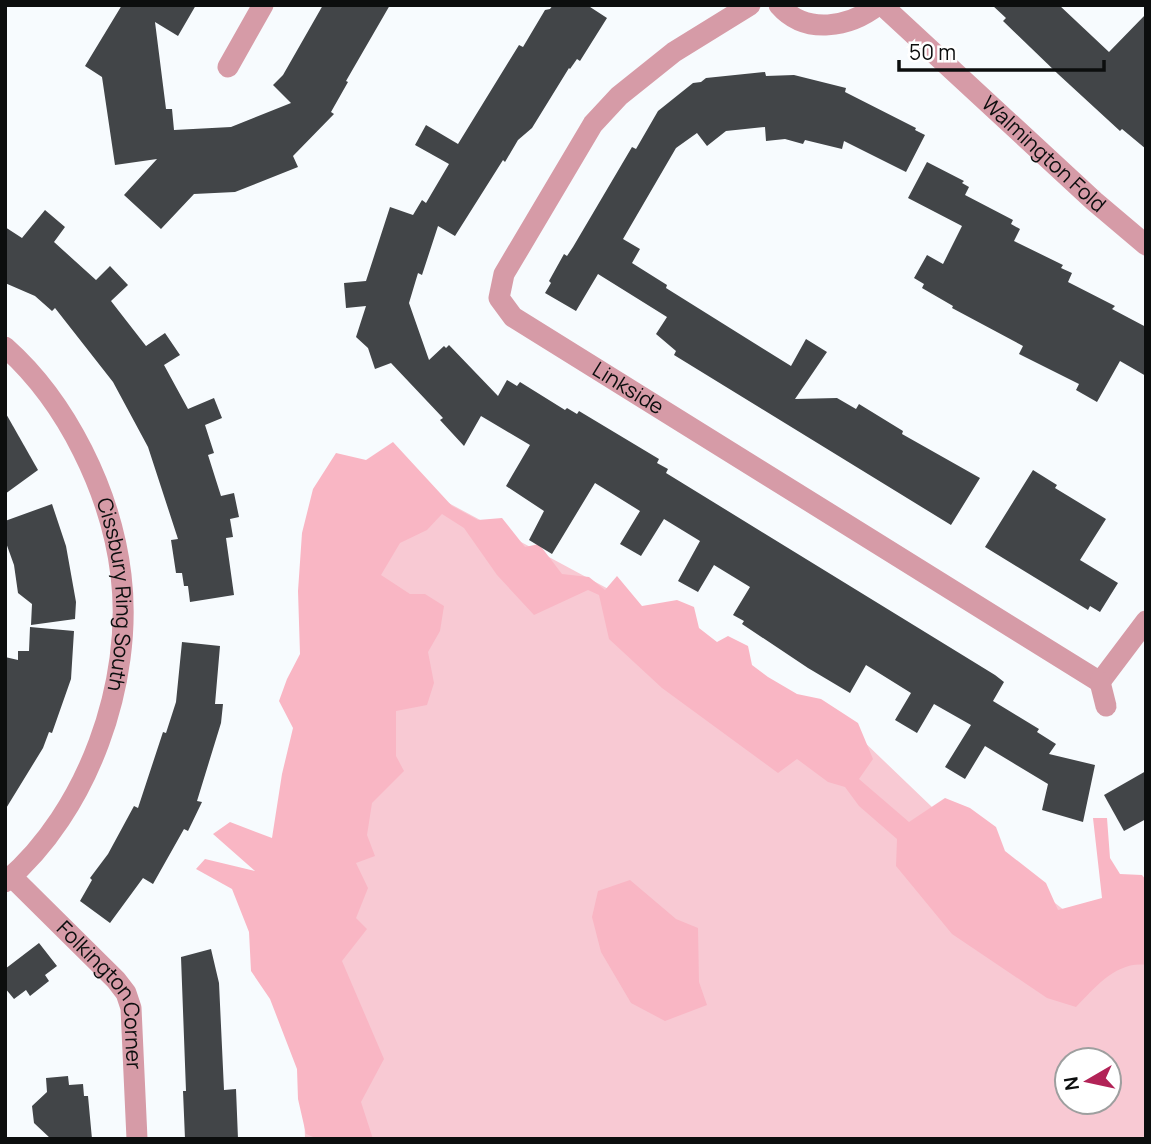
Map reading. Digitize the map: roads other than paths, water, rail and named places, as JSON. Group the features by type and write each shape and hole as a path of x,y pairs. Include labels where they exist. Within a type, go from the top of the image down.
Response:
{"street":[{"path":"228,66 263,5"},
{"name":"Linkside","path":"750,5 674,52 619,96 593,124 504,274 499,298 513,317 1100,681"},
{"name":"Walmington Fold","path":"779,5 801,20 822,26 843,24 863,17 880,5 1094,201 1146,245"},
{"name":"Cissbury Ring South","path":"5,347 29,368 74,433 99,485 116,543 122,576 123,620 118,668 109,714 90,768 58,825 8,880"},
{"path":"1106,706 1100,681 1146,621"},
{"name":"Folkington Corner","path":"8,880 116,979 126,993 131,1008 137,1139"}]}
